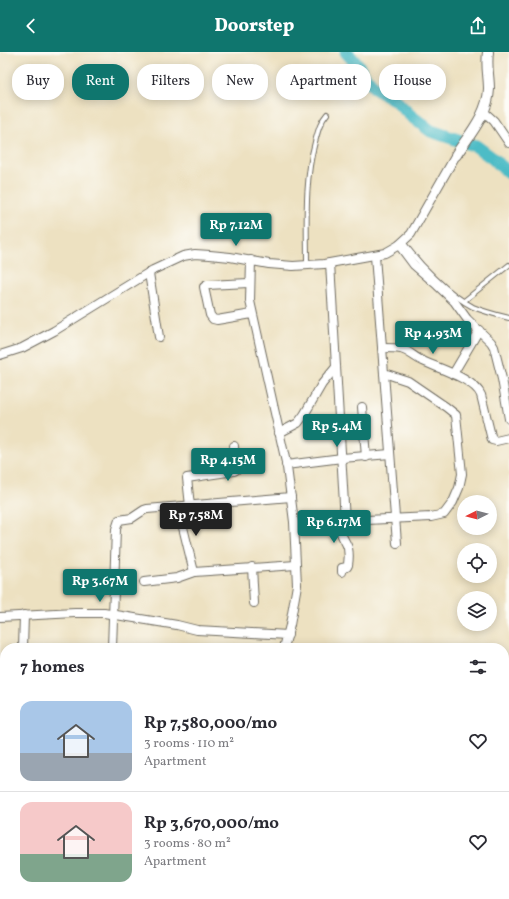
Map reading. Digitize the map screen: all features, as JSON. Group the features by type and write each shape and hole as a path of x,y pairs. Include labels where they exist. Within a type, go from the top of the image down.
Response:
{"street":[{"path":"0,355 22,348 54,331 149,273 170,261 183,256 195,254 287,265 308,265 375,256 385,253 401,244 416,225 486,106 489,88 486,64 488,52"},
{"path":"483,111 494,121 509,143"},
{"path":"401,244 414,265 454,301 467,319 491,342 494,347 502,379 509,419"},
{"path":"375,256 397,543"},
{"path":"251,260 249,283 252,314 286,465 291,497 297,585 286,643"},
{"path":"330,263 345,521 342,525 341,531 342,537 348,548 348,565 347,567 342,568 342,572"},
{"path":"149,273 159,337"},
{"path":"249,283 207,285 204,287 210,315 213,319 217,320 252,314"},
{"path":"453,374 479,330"},
{"path":"382,348 405,350 420,360 453,374 477,388 492,440 496,441 509,438"},
{"path":"279,433 298,423 322,384 336,366"},
{"path":"345,521 396,520 431,517 444,514 453,502 460,488 462,474 456,416 446,407 408,381 384,373"},
{"path":"362,407 366,457"},
{"path":"190,506 188,478 236,470 234,446"},
{"path":"286,465 390,454"},
{"path":"112,643 117,524 119,520 124,518 132,518 144,510 291,497"},
{"path":"178,507 194,572"},
{"path":"144,582 177,578 194,572 296,565"},
{"path":"252,567 254,603"},
{"path":"0,616 82,612 113,614 197,630 288,635"},
{"path":"23,643 24,615"}],"lane":[{"path":"308,265 308,177 312,154 320,125 327,114"},
{"path":"401,244 422,265 464,301 474,307 509,318"},
{"path":"464,301 509,265"}],"waterway":[{"path":"346,52 376,89 394,99 411,116 431,131 476,146 509,173"}]}
